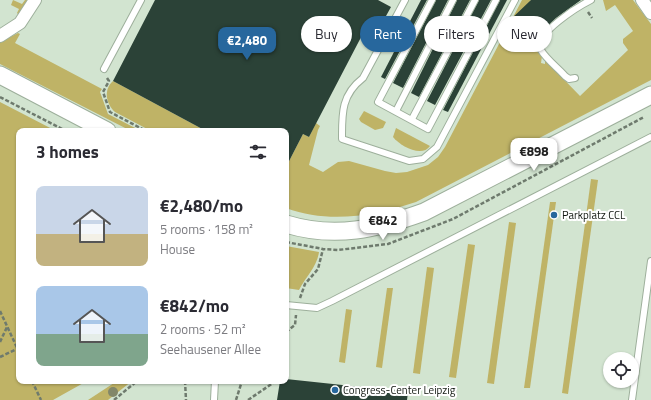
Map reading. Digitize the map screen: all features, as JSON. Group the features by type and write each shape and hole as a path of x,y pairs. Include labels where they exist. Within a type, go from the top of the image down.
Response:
{"main road":[{"path":"0,75 101,128"},
{"path":"289,225 310,229 354,231 379,227 424,212 651,95"}],"street":[{"path":"0,36 20,23 36,0"},
{"path":"642,0 651,13"}],"lane":[{"path":"104,69 141,0"},
{"path":"405,0 363,78 353,86 342,110 342,139 409,160 423,159 437,147 515,0"},
{"path":"432,0 378,102 428,128 496,0"},
{"path":"396,111 453,0"},
{"path":"412,120 475,0"},
{"path":"575,78 570,79 565,76 541,50 540,42 544,36 572,10 591,0"},
{"path":"289,305 317,308 332,302 651,137"},
{"path":"632,400 651,261"},
{"path":"214,400 215,384"}],"path":[{"path":"104,69 109,81 103,92 110,112 140,128"},
{"path":"0,97 60,128"},
{"path":"289,329 294,325 305,284 318,269 323,249"},
{"path":"0,311 16,344"},
{"path":"0,342 7,327"},
{"path":"0,357 16,349"},
{"path":"33,384 41,400"},
{"path":"114,400 133,384"},
{"path":"185,384 186,400"},
{"path":"236,400 241,384"},
{"path":"248,400 272,384"}],"shaded area":[{"path":"13,0 22,4 25,0 28,0 18,14 19,9 11,5"},
{"path":"522,0 531,0 519,16 514,16"},
{"path":"603,0 633,0 651,24 651,80 416,202 368,214 335,217 319,216 289,209 289,161 303,134 309,137 316,123 320,126 309,165 323,172 338,162 349,161 385,171 396,173 407,172 428,165 438,157 445,147 497,48 497,52 538,52 542,56 541,63 545,64 545,60 580,96 628,50 623,43 623,39 633,31 615,5 606,11"},
{"path":"18,33 20,34 15,43 102,89 100,92 108,114 135,128 125,128 0,64 0,42"},
{"path":"113,81 200,128 145,128 112,109 109,105 107,97 110,85"},
{"path":"0,102 50,128 16,128 16,384 82,384 53,400 0,400"},
{"path":"364,111 386,122 383,128 375,130 361,122 359,119"},
{"path":"396,128 430,146 422,151 417,151 406,147 393,137"},
{"path":"591,179 598,180 568,394 562,393"},
{"path":"550,202 556,202 530,388 524,388"},
{"path":"509,222 516,223 494,384 487,383"},
{"path":"468,244 475,245 456,378 449,377"},
{"path":"289,247 319,252 314,267 299,290 289,288"},
{"path":"427,267 434,268 420,374 413,373"},
{"path":"387,288 393,288 382,368 376,367"},
{"path":"346,309 352,310 345,363 339,362"},
{"path":"112,384 128,384 108,400 88,400"}],"building":[{"path":"155,0 378,0 391,7 386,16 360,16 360,39 309,137 303,134 289,161 289,128 200,128 113,81"},
{"path":"421,0 427,0 416,21 416,16 413,16"},
{"path":"436,0 448,0 440,16 428,16"},
{"path":"457,0 470,0 462,16 449,16"},
{"path":"479,0 491,0 482,16 471,16"},
{"path":"500,0 507,0 499,16 497,16 497,19 489,34 489,21"},
{"path":"531,0 581,0 552,22 552,16 514,16"},
{"path":"424,23 424,47 403,88 393,83 409,52 416,52 416,39"},
{"path":"394,52 399,52 385,79 381,77"},
{"path":"431,52 443,52 419,97 411,93"},
{"path":"452,52 463,52 435,105 427,101"},
{"path":"473,52 480,52 448,112 443,110"},
{"name":"Congress-Center Leipzig","path":"289,379 408,392 407,400 277,400 280,384 289,384"}],"place":[{"name":"Parkplatz CCL","path":"554,215"},
{"name":"Congress-Center Leipzig","path":"335,390"}]}
